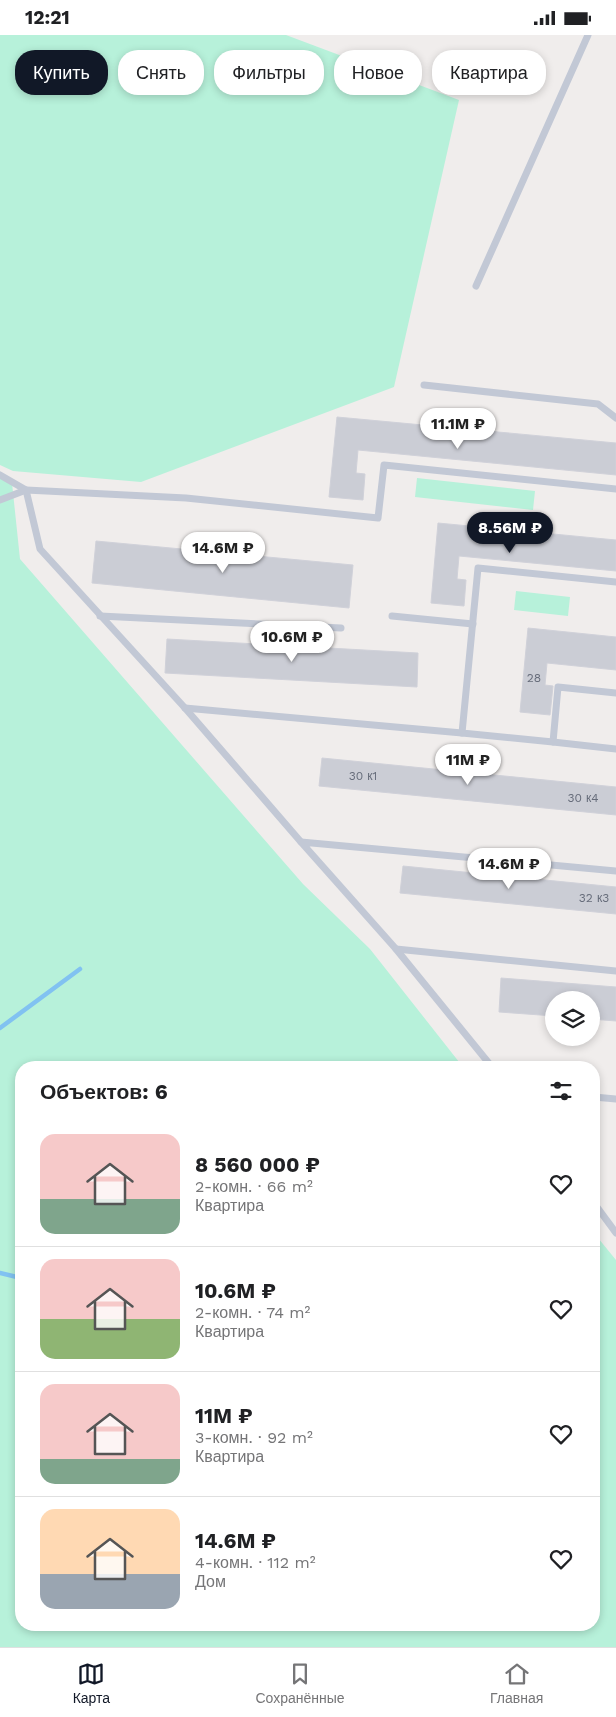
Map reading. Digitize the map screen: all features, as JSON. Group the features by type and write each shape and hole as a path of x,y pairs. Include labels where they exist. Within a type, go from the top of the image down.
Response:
{"lane":[{"path":"476,286 588,35"},
{"path":"424,385 598,404 616,418"},
{"path":"0,500 26,490 186,499 378,518 384,465 616,489"},
{"path":"0,475 26,490 40,549 186,709 396,949 487,1061"},
{"path":"462,733 478,568 616,582"},
{"path":"100,616 341,628"},
{"path":"392,616 473,624"},
{"path":"553,742 558,687 616,693"},
{"path":"186,709 462,733 616,749"},
{"path":"301,842 616,871"},
{"path":"396,949 616,971"},
{"path":"600,1098 616,1099"},
{"path":"600,1211 616,1233"}],"green space":[{"path":"0,35 286,35 334,53 334,95 422,95 422,86 432,90 432,95 446,95 459,100 394,387 141,482 13,471 0,465"},
{"path":"0,478 12,483 20,559 303,884 370,949 458,1061 15,1061 15,1631 600,1631 600,1240 616,1260 616,1647 0,1647"},
{"path":"417,478 535,491 533,510 415,497"},
{"path":"516,591 570,597 568,616 514,610"}],"building":[{"path":"337,417 616,443 616,475 358,450 356,473 365,474 363,500 329,497"},
{"path":"438,523 616,540 616,571 459,556 457,579 466,580 464,606 431,603"},
{"path":"96,541 353,565 349,608 92,583"},
{"path":"528,628 616,637 616,670 547,663 545,685 553,686 550,715 520,712"},
{"path":"167,639 418,653 417,687 165,673"},
{"path":"322,758 616,787 616,815 319,786"},
{"path":"403,866 616,887 616,914 400,893"},
{"path":"501,978 616,987 616,1021 600,1020 600,991 545,991 545,1015 499,1012"}],"waterway":[{"path":"0,1028 80,969"},
{"path":"0,1273 15,1277"}]}
